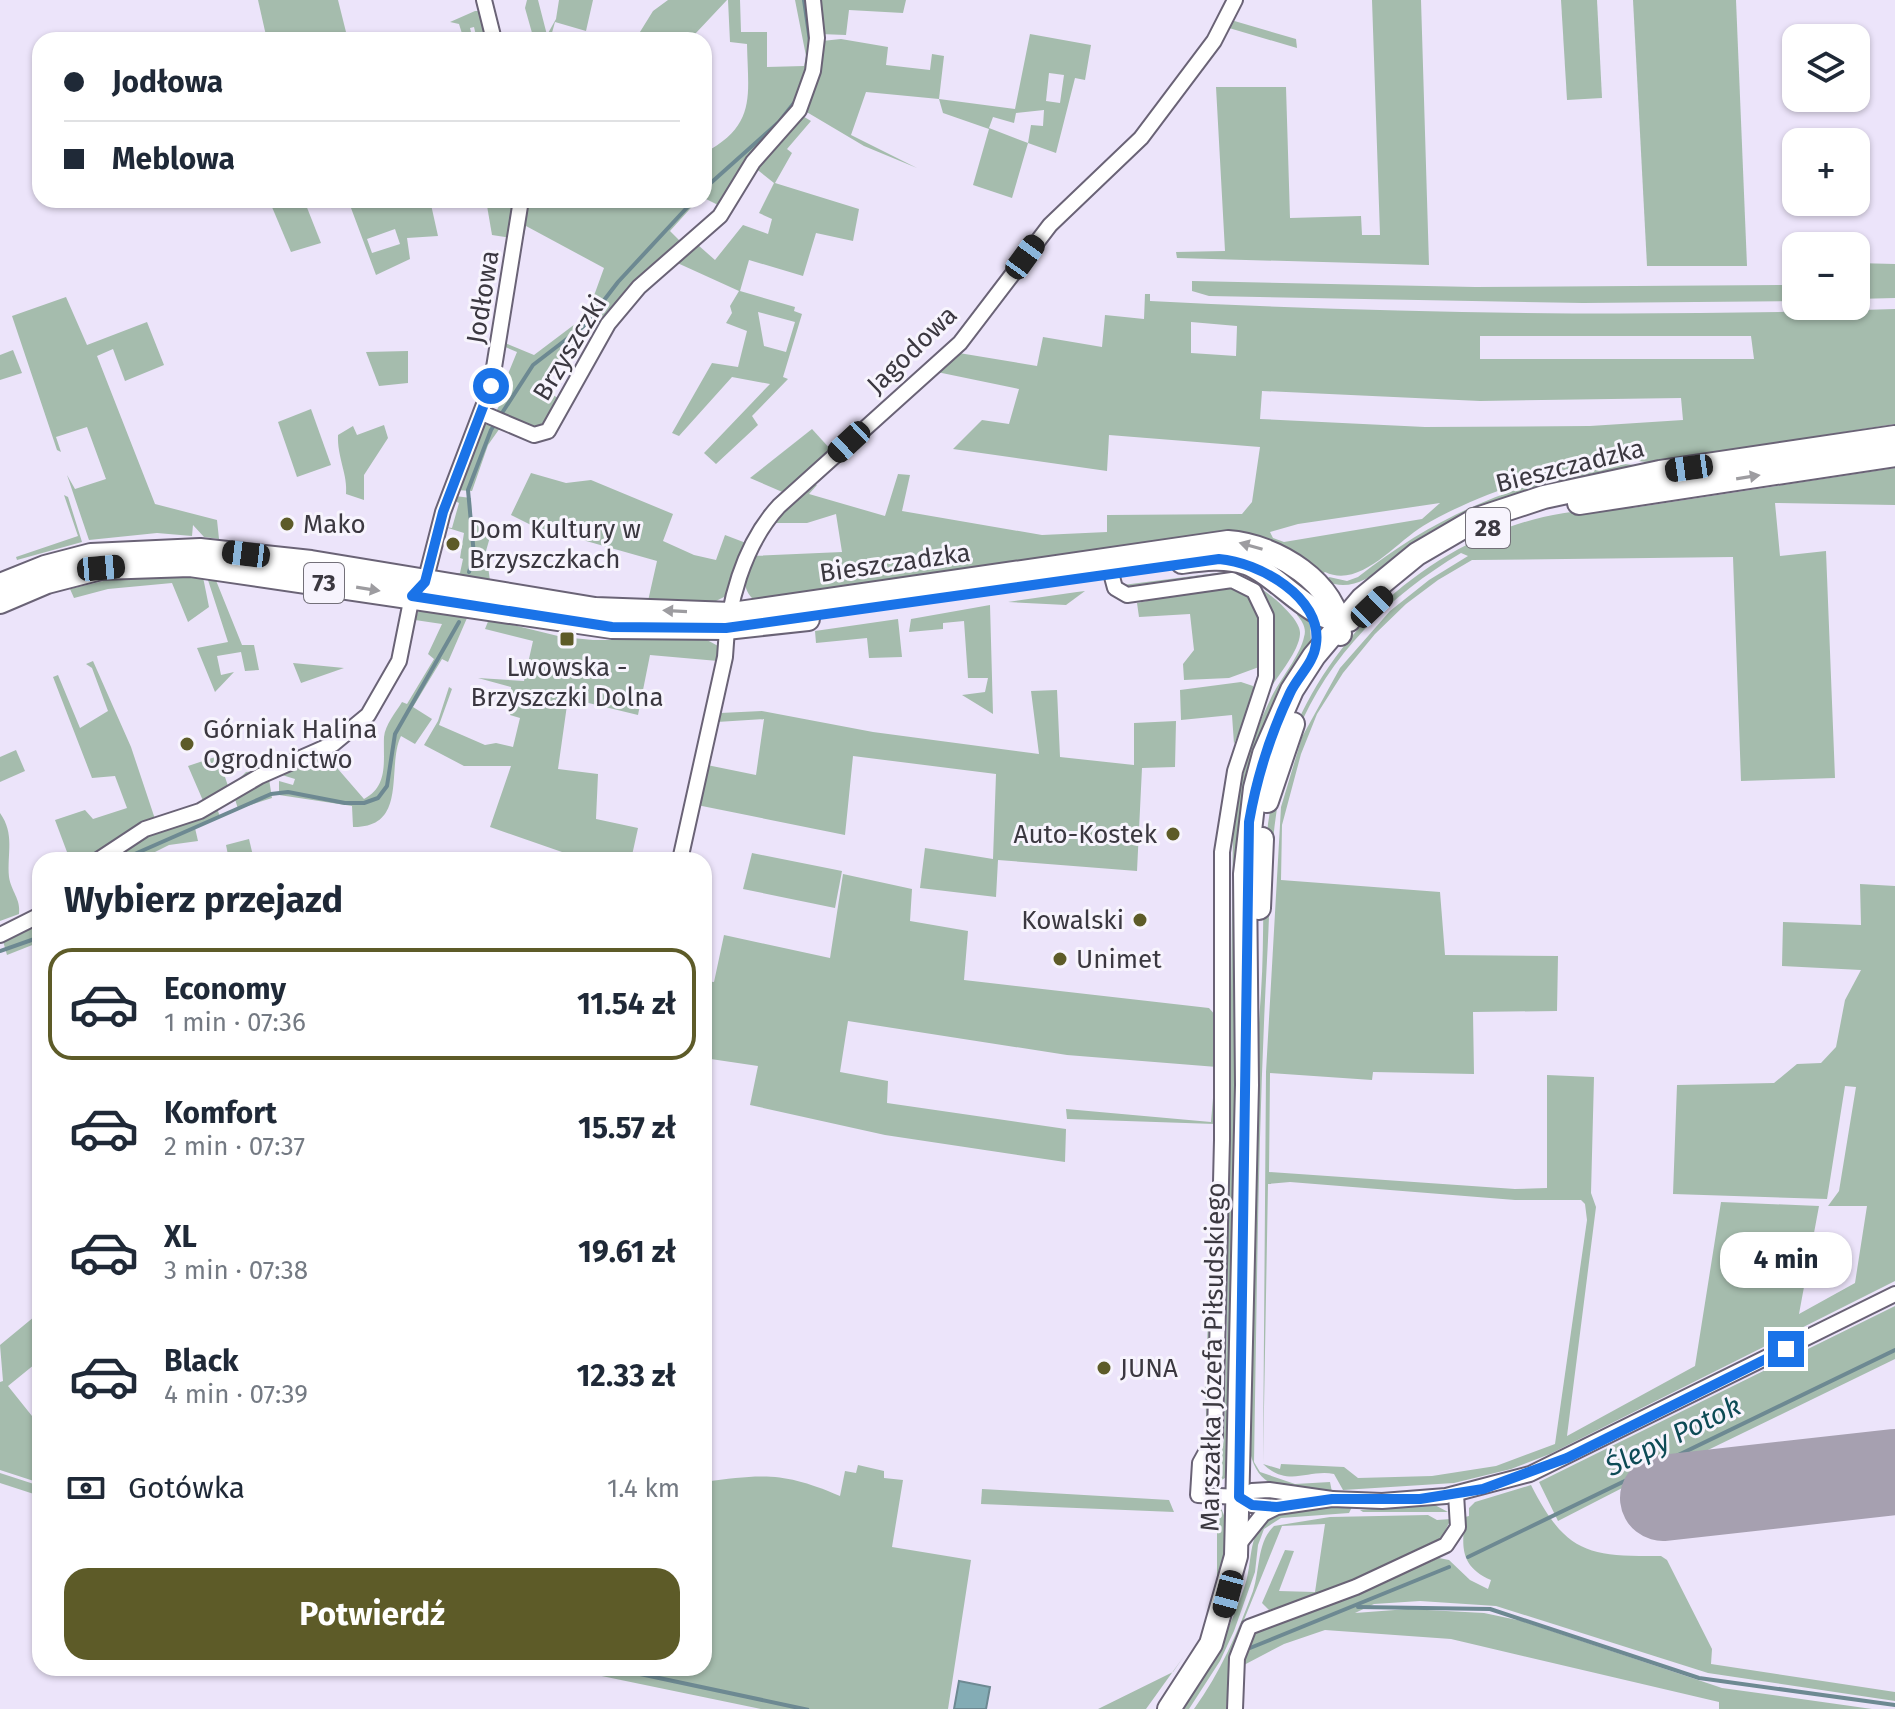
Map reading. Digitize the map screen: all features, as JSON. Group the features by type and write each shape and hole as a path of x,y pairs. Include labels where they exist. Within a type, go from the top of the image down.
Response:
{"main road":[{"name":"Bieszczadzka","path":"1346,627 1388,575 1477,519 1544,497 1660,472 1895,437"},
{"name":"Bieszczadzka","path":"1346,627 1438,554 1473,534 1514,518 1576,503 1895,455"},
{"name":"Bieszczadzka","path":"729,621 1215,542 1240,543 1264,550 1311,594 1330,620 1346,627"},
{"name":"73","path":"0,585 45,567 91,555 172,549 297,560 419,589"},
{"name":"Bieszczadzka","path":"419,589 612,627 729,621 1206,559 1231,560 1259,569 1311,594"},
{"name":"73","path":"0,602 60,578 101,568 145,565 235,569 419,589"},
{"path":"1314,656 1315,624 1311,594 1351,592 1388,575"},
{"name":"Marszałka Józefa Piłsudskiego","path":"1169,1709 1211,1644 1228,1594 1236,1547 1247,1085 1245,888 1249,822 1264,754 1292,690 1314,656 1346,627"},
{"name":"Marszałka Józefa Piłsudskiego","path":"1247,1085 1266,804 1283,746 1304,699 1346,627"}],"street":[{"path":"484,0 492,32"},
{"name":"Brzyszczki","path":"493,418 534,435 547,433 608,324 639,287 720,216 753,162 799,110 813,71 817,38 813,0"},
{"name":"Jagodowa","path":"682,852 746,553 767,519 960,343 1050,225 1141,138 1206,52 1235,0"},
{"name":"Jodłowa","path":"110,852 145,829 211,806 260,776 333,744 362,723 399,661 443,512 493,418 499,348 520,208"},
{"path":"1111,573 1115,588 1127,595 1223,580 1241,582 1258,596 1266,616 1266,677 1235,771 1222,852 1222,1140 1215,1436 1199,1468 1198,1495 1239,1497 1252,1491 1269,1490 1332,1499 1382,1501 1456,1494 1504,1483 1567,1458 1895,1294"},
{"path":"0,935 32,919"},
{"path":"1235,1709 1237,1658 1243,1636 1251,1625 1356,1587 1446,1545 1458,1527 1456,1494"},
{"path":"1239,1497 1252,1505 1277,1507 1332,1499"},
{"path":"1236,1547 1259,1519 1277,1507"}],"shaded area":[{"path":"258,0 338,0 346,32 265,32"},
{"path":"527,0 538,0 546,32 532,32 525,8"},
{"path":"559,0 593,0 586,31 555,22 552,32 549,32 556,19"},
{"path":"668,0 727,0 697,32 640,32 653,11"},
{"path":"728,0 740,0 741,32 767,32 767,67 804,66 806,56 795,0 810,0 814,42 797,104 720,206 712,202 712,148 741,120 748,94 747,44 730,42"},
{"path":"817,0 906,0 903,13 849,10 846,35 820,34"},
{"path":"1372,0 1421,0 1429,265 1177,258 1176,252 1225,251 1216,87 1286,87 1290,218 1361,216 1362,235 1380,235"},
{"path":"1561,0 1597,0 1602,98 1567,100"},
{"path":"1633,0 1736,0 1747,266 1647,266"},
{"path":"481,11 488,32 475,32 474,27 470,28 471,32 462,32 459,24 450,22"},
{"path":"1231,20 1296,39 1297,48 1229,28"},
{"path":"1030,34 1091,45 1085,80 1075,78 1056,153 1028,143 1012,198 973,185 989,129 943,113 939,99 1015,109","holes":["1049,73 1064,75 1060,103 1046,101","1044,110 1043,126 1031,125 1028,143 989,128 993,117 1014,123 1016,113"]},
{"path":"841,39 888,47 886,65 930,70 932,54 944,56 939,99 866,92 851,135 917,168 864,146 805,111 822,41"},
{"path":"801,115 811,121 787,149 792,153 775,183 859,209 853,241 816,233 803,276 749,260 740,291 795,307 794,311 802,314 783,377 788,379 752,416 758,425 716,464 704,453 770,384 732,377 679,436 672,433 712,363 738,367 747,331 726,323 732,313 730,306 739,291 673,261 698,245 715,260 743,225 768,234 772,219 759,213 774,183 754,167","holes":["758,312 795,322 786,352 764,346"]},
{"path":"272,208 307,208 321,243 291,252"},
{"path":"351,208 432,208 438,236 407,238 410,259 376,275","holes":["395,229 400,244 372,253 367,239"]},
{"path":"487,208 514,208 511,238 492,235"},
{"path":"523,208 691,208 670,231 684,245 601,327 588,325 580,332 558,369 554,367 542,387 559,399 548,427 539,431 495,414 510,383 506,379 517,352 503,346 505,343 534,355 587,315 604,268 526,226 520,254 517,254"},
{"path":"1870,263 1895,264 1895,298 1870,299"},
{"path":"1192,281 1475,287 1782,285 1782,301 1583,303 1209,296 1192,291"},
{"path":"1145,294 1150,294 1150,301 1336,309 1616,313 1782,311 1782,320 1870,320 1870,310 1895,309 1895,424 1650,462 1603,462 1549,474 1467,503 1423,526 1377,562 1351,574 1338,576 1325,572 1319,577 1275,547 755,601 750,596 745,580 750,556 842,552 836,514 807,523 771,523 812,483 817,485 809,494 885,516 898,474 910,475 902,511 1042,535 1107,532 1107,515 1242,514 1252,502 1260,447 1109,435 1107,471 953,449 982,420 1009,424 1019,389 937,372 958,348 964,349 959,353 1037,366 1043,337 1102,347 1105,315 1144,319","holes":["1191,322 1237,326 1236,356 1191,353","1480,336 1751,336 1754,359 1480,359","1262,391 1480,401 1681,398 1683,420 1590,426 1425,427 1260,419","1440,503 1422,519 1284,542 1273,538 1270,532 1298,524"]},
{"path":"66,297 87,345 147,322 164,365 125,381 113,349 97,356 155,504 217,520 219,539 204,537 193,525 192,536 157,533 89,540 67,475 75,489 106,479 87,427 56,437 61,452 57,450 12,316"},
{"path":"13,350 22,373 0,380 0,355"},
{"path":"408,351 408,383 379,386 366,352"},
{"path":"311,409 331,465 297,477 278,422"},
{"path":"490,423 500,428 488,445 472,491 456,490 483,426"},
{"path":"384,425 388,438 364,475 364,500 346,494 338,435 353,426 357,435"},
{"path":"812,429 832,451 787,494 750,478"},
{"path":"1624,464 1644,466 1532,491 1478,509 1426,534 1366,579 1340,585 1326,581 1329,577 1347,581 1358,577 1420,534 1483,502 1550,480"},
{"path":"1895,468 1895,505 1775,503 1780,556 1826,551 1835,778 1741,781 1733,557 1472,560 1438,580 1406,604 1375,634 1343,673 1317,714 1301,754 1282,825 1281,880 1440,892 1445,955 1558,956 1557,1011 1473,1012 1474,1074 1373,1072 1372,1080 1270,1073 1269,1172 1515,1189 1547,1188 1547,1075 1594,1077 1591,1193 1596,1207 1567,1436 1695,1366 1721,1202 1819,1206 1799,1314 1855,1283 1867,1206 1828,1206 1839,1191 1856,1087 1845,1086 1827,1199 1673,1194 1677,1085 1774,1083 1797,1064 1821,1063 1836,1047 1845,1000 1861,970 1782,966 1783,922 1861,925 1860,884 1895,886 1895,1281 1550,1454 1511,1469 1454,1483 1343,1490 1334,1474 1281,1475 1263,1464 1266,1072 1281,807 1302,737 1340,668 1390,611 1429,580 1468,556 1461,553 1386,608 1344,653 1310,705 1297,733 1280,790 1273,845 1264,1023 1254,1462 1260,1472 1295,1484 1330,1482 1332,1492 1281,1487 1262,1477 1255,1466 1250,1452 1253,1165 1268,824 1279,773 1296,725 1320,680 1351,638 1386,601 1426,569 1470,543 1518,524 1574,512 1631,505 1632,508","holes":["1290,1182 1515,1200 1581,1200 1585,1204 1587,1220 1555,1444 1496,1466 1432,1476 1358,1478 1344,1467 1281,1464 1280,1469 1263,1464 1268,1184"]},
{"path":"531,473 566,483 591,480 673,514 663,541 694,555 716,560 725,535 746,543 732,593 714,602 648,601 657,561 533,526 511,515"},
{"path":"64,495 68,497 82,542 17,560 16,557 78,536"},
{"path":"455,496 471,498 472,522 492,530 486,551 490,581 448,574 460,573 463,559 460,558 464,533 445,527 452,528 459,503 453,500"},
{"path":"1232,571 1250,581 1284,607 1298,626 1300,634 1296,648 1270,689 1274,666 1272,627 1267,602 1256,586 1240,577 1220,574 1132,589 1123,585"},
{"path":"203,577 209,607 188,622 172,583 108,589 74,598 70,589 116,578"},
{"path":"207,577 215,578 242,645 254,645 259,670 245,671 241,652 217,656 221,675 234,672 215,692 197,648 228,642"},
{"path":"1230,584 1251,599 1256,608 1260,629 1259,667 1229,678 1184,680 1183,664 1194,650 1190,614 1139,617 1137,603"},
{"path":"1085,591 1066,605 1008,602 1077,592"},
{"path":"990,605 993,714 962,695 985,692 988,678 968,678 964,621 943,623 943,629 909,632 911,619"},
{"path":"424,609 467,618 448,662 442,659 413,707 432,719 415,744 401,736 389,807 382,818 371,825 353,827 352,806 279,795 279,781 293,785 295,779 282,775 284,771 325,754 364,799 378,787 383,772 386,728 402,702 407,704 434,659 428,654 442,624 415,620 418,612"},
{"path":"1301,611 1310,623 1311,642 1293,670 1244,799 1239,831 1228,1476 1217,1483 1224,1439 1227,1325 1233,830 1251,746 1271,698 1302,644 1304,628 1297,615"},
{"path":"489,619 562,637 707,640 720,647 718,661 650,655 638,715 568,698 558,769 598,774 596,819 638,828 633,852 562,852 490,827 511,766 464,766 424,745 438,721 449,687 452,689 439,725 485,745 496,743 513,747 520,718 510,715 511,687 478,678 524,681 533,641 485,629"},
{"path":"898,619 902,657 869,658 867,638 816,643 815,631"},
{"path":"93,661 131,747 155,819 129,830 100,852 67,852 55,820 85,810 93,819 127,808 115,776 92,778 53,677 58,675 80,728 108,711 92,668 86,664"},
{"path":"293,663 344,668 301,683"},
{"path":"1241,682 1253,686 1255,695 1234,744 1232,715 1181,720 1180,690"},
{"path":"1057,690 1060,757 1134,765 1134,723 1176,721 1175,767 1142,768 1137,871 998,860 996,897 920,888 925,848 993,859 996,774 853,756 845,835 697,805 707,765 756,775 764,719 717,722 720,713 762,711 873,732 1039,754 1031,691"},
{"path":"16,750 25,771 0,782 0,757"},
{"path":"218,756 229,789 246,772 265,770 204,803 188,766"},
{"path":"269,779 272,798 238,809 235,799"},
{"path":"217,808 220,817 195,828 198,841 169,845 155,852 111,852 120,845"},
{"path":"0,813 7,828 9,877 19,914 0,921"},
{"path":"249,839 252,852 227,852 226,845"},
{"path":"752,853 842,871 835,908 743,889"},
{"path":"843,874 912,889 910,921 968,931 964,980 1209,1008 1216,1016 1217,1067 1067,1055 848,1021 840,1072 888,1081 887,1103 1066,1129 1065,1162 885,1135 750,1105 758,1066 712,1059 712,982 724,935 830,958"},
{"path":"32,923 32,945 7,955 3,941"},
{"path":"1213,1098 1215,1124 1067,1119 1066,1109 1211,1122"},
{"path":"1214,1194 1209,1432 1207,1439 1205,1386"},
{"path":"1895,1306 1895,1359 1677,1465 1665,1466 1558,1521 1539,1482"},
{"path":"32,1319 32,1366 8,1386 32,1416 32,1480 0,1470 0,1382 3,1381 0,1345"},
{"path":"858,1465 884,1471 884,1478 903,1480 892,1547 971,1560 948,1709 809,1709 654,1676 712,1676 712,1481 773,1477 803,1483 840,1496 845,1471 856,1473"},
{"path":"0,1473 32,1483 32,1493 0,1483"},
{"path":"1531,1485 1555,1524 1581,1546 1614,1555 1661,1556 1667,1560 1712,1649 1711,1664 1895,1692 1895,1701 1708,1673 1496,1606 1420,1601 1374,1604 1355,1613 1408,1609 1484,1613 1522,1621 1722,1688 1872,1709 1719,1709 1719,1702 1451,1639 1325,1630 1284,1644 1242,1666 1251,1633 1263,1626 1345,1599 1439,1558 1449,1560 1470,1580 1488,1589 1491,1580 1473,1568 1465,1554 1465,1517 1469,1516 1469,1508 1475,1502"},
{"path":"982,1489 1169,1500 1174,1512 981,1504"},
{"path":"1217,1504 1225,1519 1227,1542 1224,1564 1217,1579"},
{"path":"1433,1504 1448,1512 1360,1510"},
{"path":"1352,1507 1349,1513 1281,1518 1264,1529 1258,1545 1255,1572 1234,1631 1220,1661 1189,1709 1182,1709 1202,1681 1225,1636 1247,1579 1253,1542 1261,1526 1267,1519 1284,1512"},
{"path":"1428,1515 1437,1520 1451,1519 1440,1541 1334,1589 1269,1610 1262,1603 1285,1550 1294,1551 1279,1591 1315,1592 1325,1524 1282,1526 1233,1647 1226,1709 1194,1709 1235,1637 1253,1591 1265,1540 1274,1526 1330,1517"},
{"path":"1172,1672 1146,1709 1098,1709"},
{"path":"602,1676 644,1676 799,1709 761,1709"},
{"path":"644,1676 809,1709 799,1709"},
{"path":"959,1681 990,1687 986,1709 954,1709"}],"waterway":[{"path":"804,0 810,41"},
{"path":"712,182 779,122 794,103"},
{"path":"469,572 474,555 468,490 491,430 533,365 585,325 618,282 687,208"},
{"path":"139,852 271,794 288,792 345,803 364,803 378,798 387,786 395,734 459,622"},
{"path":"0,951 32,940"},
{"name":"Ślepy Potok","path":"1468,1557 1895,1350"},
{"name":"Ślepy Potok","path":"1250,1648 1449,1567"},
{"path":"1358,1607 1490,1609 1699,1678 1895,1705"}],"runway":[{"path":"1663,1498 1895,1472"}],"place":[{"name":"Mako","path":"287,524"},
{"name":"Dom Kultury w Brzyszczkach","path":"453,544"},
{"name":"Lwowska - Brzyszczki Dolna","path":"567,639"},
{"name":"Górniak Halina Ogrodnictwo","path":"187,744"},
{"name":"Auto-Kostek","path":"1173,834"},
{"name":"Kowalski","path":"1140,920"},
{"name":"Unimet","path":"1060,959"},
{"name":"JUNA","path":"1104,1368"}],"route":[{"path":"491,386 443,512 425,582 412,596 612,627 680,630 726,628 767,625 1219,559 1241,561 1259,569 1304,602 1315,624 1317,642 1314,656 1292,690 1264,754 1249,822 1245,874 1244,1065 1247,1085 1239,1497 1252,1505 1277,1507 1332,1499 1420,1499 1483,1489 1567,1458 1786,1349"}]}
